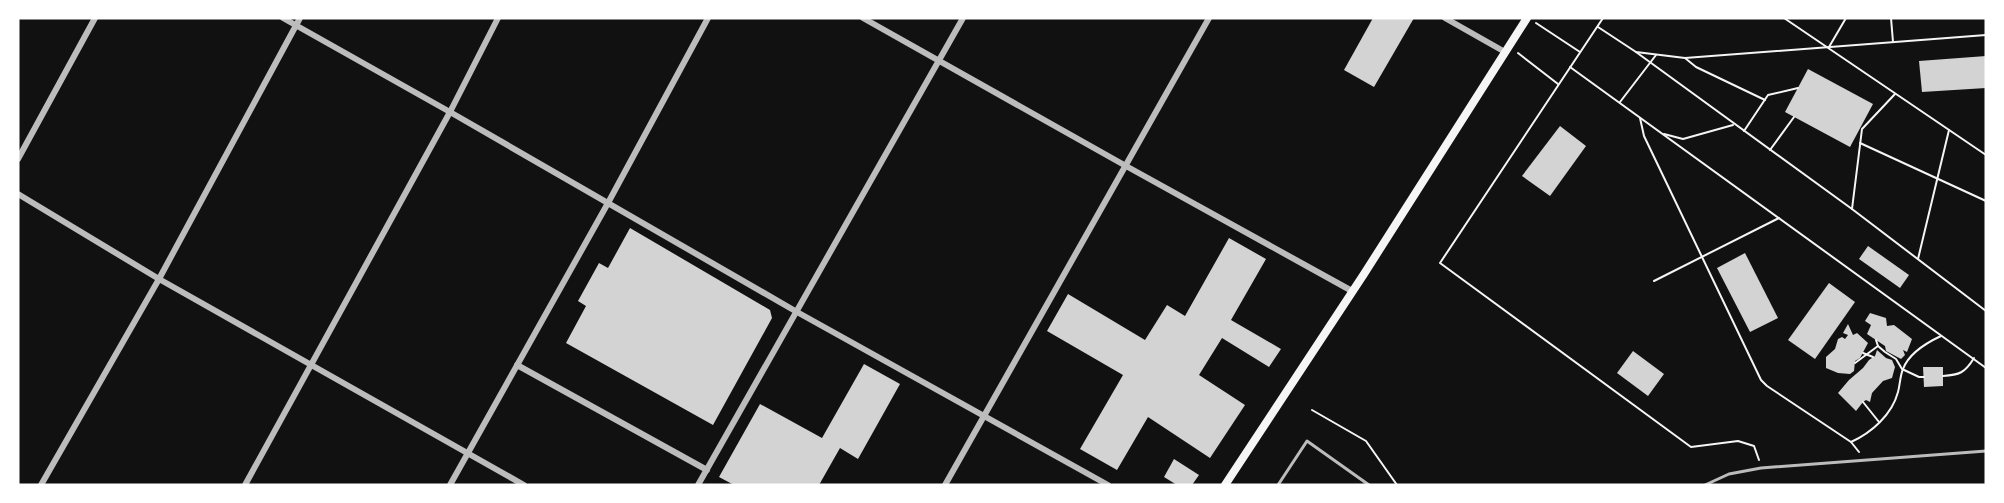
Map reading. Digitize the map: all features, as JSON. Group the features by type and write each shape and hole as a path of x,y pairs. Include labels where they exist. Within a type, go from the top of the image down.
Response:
{"main road":[{"path":"1225,485 1507,49 1531,20"}],"street":[{"path":"18,159 95,18"},
{"path":"283,18 797,312 1108,485"},
{"path":"41,485 159,279 300,18"},
{"path":"245,485 312,367 450,112 498,18"},
{"path":"450,485 609,203 708,18"},
{"path":"863,18 1352,291"},
{"path":"698,485 963,18"},
{"path":"945,485 1209,18"},
{"path":"1445,18 1507,49"},
{"path":"18,194 312,367 524,485"},
{"path":"517,365 707,470"}],"lane":[{"path":"1278,485 1307,441 1369,485"},
{"path":"1706,485 1729,474 1761,468 1986,451"}],"path":[{"path":"1595,18 1600,22"},
{"path":"1603,18 1440,263 1691,447 1738,441 1754,446 1761,468"},
{"path":"1784,18 1986,155"},
{"path":"1829,48 1846,18"},
{"path":"1891,18 1893,42"},
{"path":"1531,20 1580,52"},
{"path":"1598,27 1636,52 1852,209 1986,311"},
{"path":"1636,52 1684,58 1986,35"},
{"path":"1507,49 1558,84"},
{"path":"1619,103 1656,54"},
{"path":"1684,58 1696,67 1765,100"},
{"path":"1570,67 1986,368"},
{"path":"1744,131 1768,95 1798,88"},
{"path":"1852,209 1861,129 1895,93"},
{"path":"1770,150 1794,117"},
{"path":"1640,118 1644,136 1761,380 1851,442 1864,459"},
{"path":"1661,133 1683,139 1735,124"},
{"path":"1918,259 1949,130"},
{"path":"1860,143 1986,201"},
{"path":"1654,281 1779,218"},
{"path":"1851,442 1867,435 1879,422 1898,395 1902,369 1919,349 1941,336"},
{"path":"1876,340 1878,346 1896,359 1902,369 1924,377"},
{"path":"1855,363 1878,346"},
{"path":"1863,353 1873,357"},
{"path":"1943,376 1959,375 1966,370 1974,358"},
{"path":"1863,402 1879,422"},
{"path":"1312,410 1366,441 1397,485"}],"building":[{"path":"1373,18 1414,18 1374,87 1344,70"},
{"path":"1986,56 1986,88 1922,92 1919,61"},
{"path":"1808,69 1873,104 1850,147 1785,112"},
{"path":"1560,126 1586,146 1550,196 1522,176"},
{"path":"630,228 770,310 772,318 713,425 566,343 586,306 578,301 599,263 608,268"},
{"path":"1229,238 1266,259 1231,320 1281,349 1269,367 1222,338 1199,375 1245,405 1210,458 1148,417 1117,470 1080,449 1123,375 1047,331 1068,294 1145,340 1167,305 1185,316"},
{"path":"1868,246 1909,275 1900,288 1859,259"},
{"path":"1745,253 1778,318 1750,332 1717,268"},
{"path":"1829,283 1855,302 1815,359 1788,340"},
{"path":"1870,313 1886,318 1887,326 1894,325 1912,339 1907,352 1903,350 1905,355 1901,359 1886,351 1885,346 1867,334 1871,325 1865,321"},
{"path":"1848,324 1853,335 1857,333 1868,343 1860,358 1855,361 1854,371 1850,374 1838,373 1826,368 1826,357 1835,349 1838,339 1842,337 1845,339 1848,335 1843,333"},
{"path":"1877,350 1892,360 1895,367 1892,378 1883,381 1872,393 1870,402 1866,400 1856,411 1838,393 1875,356"},
{"path":"1633,351 1664,374 1648,396 1617,373"},
{"path":"864,364 900,384 858,459 840,448 819,485 734,485 719,477 760,404 822,438"},
{"path":"1923,367 1943,367 1943,386 1924,387"},
{"path":"1174,459 1199,475 1192,485 1177,485 1164,477"}]}
